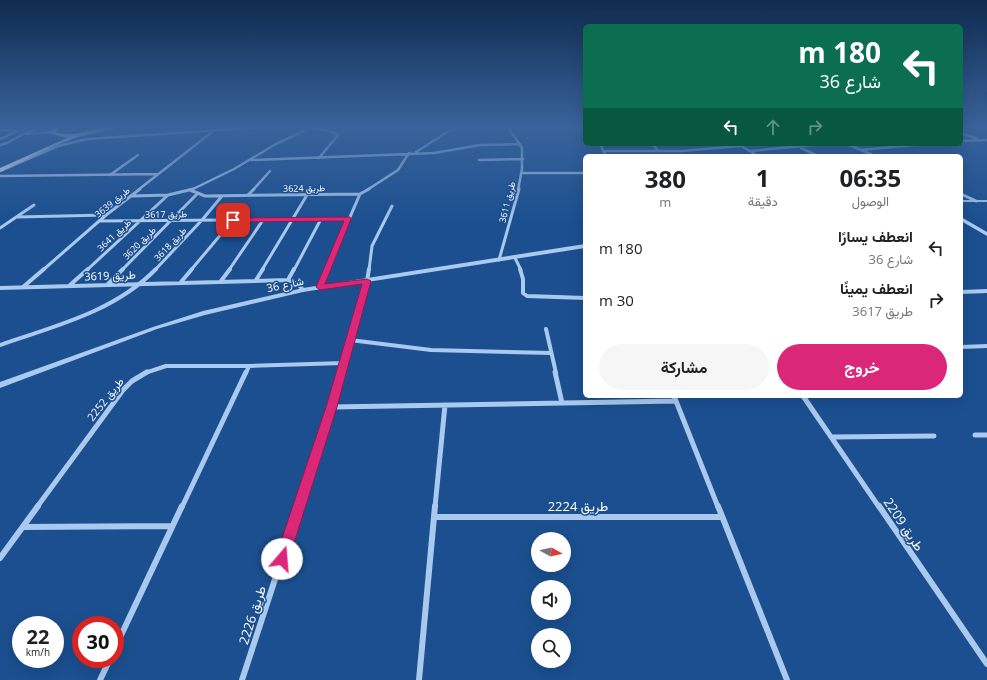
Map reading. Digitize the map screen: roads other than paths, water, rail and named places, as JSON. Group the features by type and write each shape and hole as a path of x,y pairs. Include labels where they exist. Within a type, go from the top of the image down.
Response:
{"main road":[{"path":"0,171 24,159"}],"street":[{"path":"0,171 29,159"},
{"path":"109,175 133,159"},
{"name":"طريق 3639","path":"22,287 106,215 178,159"},
{"path":"131,196 168,195 190,190 251,160 294,159"},
{"path":"320,287 360,194 398,170 405,159"},
{"path":"478,160 523,159"},
{"name":"طريق 3611","path":"499,260 516,198 523,159"},
{"path":"248,195 270,171"},
{"path":"521,173 583,173"},
{"path":"0,176 159,174"},
{"name":"طريق 3624","path":"190,190 197,194 222,196 360,194"},
{"name":"طريق 3620","path":"108,284 197,194"},
{"name":"طريق 3641","path":"70,286 168,195"},
{"path":"256,280 307,195"},
{"path":"963,195 976,201"},
{"name":"طريق 3618","path":"0,345 94,312 117,300 142,283 202,220 222,196"},
{"path":"963,201 987,201"},
{"path":"0,228 34,205"},
{"name":"طريق 2226","path":"242,680 332,407 367,281 372,246 392,206"},
{"path":"17,217 106,215"},
{"path":"303,290 298,284 288,280 321,219"},
{"name":"طريق 3617","path":"99,221 348,219"},
{"path":"181,282 233,220"},
{"path":"220,281 263,220"},
{"path":"963,220 987,234"},
{"name":"شارع 36","path":"0,385 155,328 203,313 320,287 367,281 583,246"},
{"path":"515,258 522,272 524,295 533,297 583,298"},
{"name":"طريق 3619","path":"0,288 288,280"},
{"path":"963,292 987,291"},
{"path":"546,329 562,403"},
{"path":"350,340 431,350 551,353"},
{"path":"963,347 987,346"},
{"name":"طريق 2252","path":"0,558 123,390 132,381 152,370 166,366 249,366 343,363"},
{"path":"124,629 249,366"},
{"name":"طريق 2209","path":"804,398 987,664"},
{"path":"332,407 562,403 675,399 787,680"},
{"path":"419,680 445,405"},
{"path":"975,435 987,435"},
{"path":"831,438 934,436"},
{"name":"طريق 2224","path":"434,517 722,517"},
{"path":"22,527 172,526"},
{"path":"100,680 106,668"}]}
